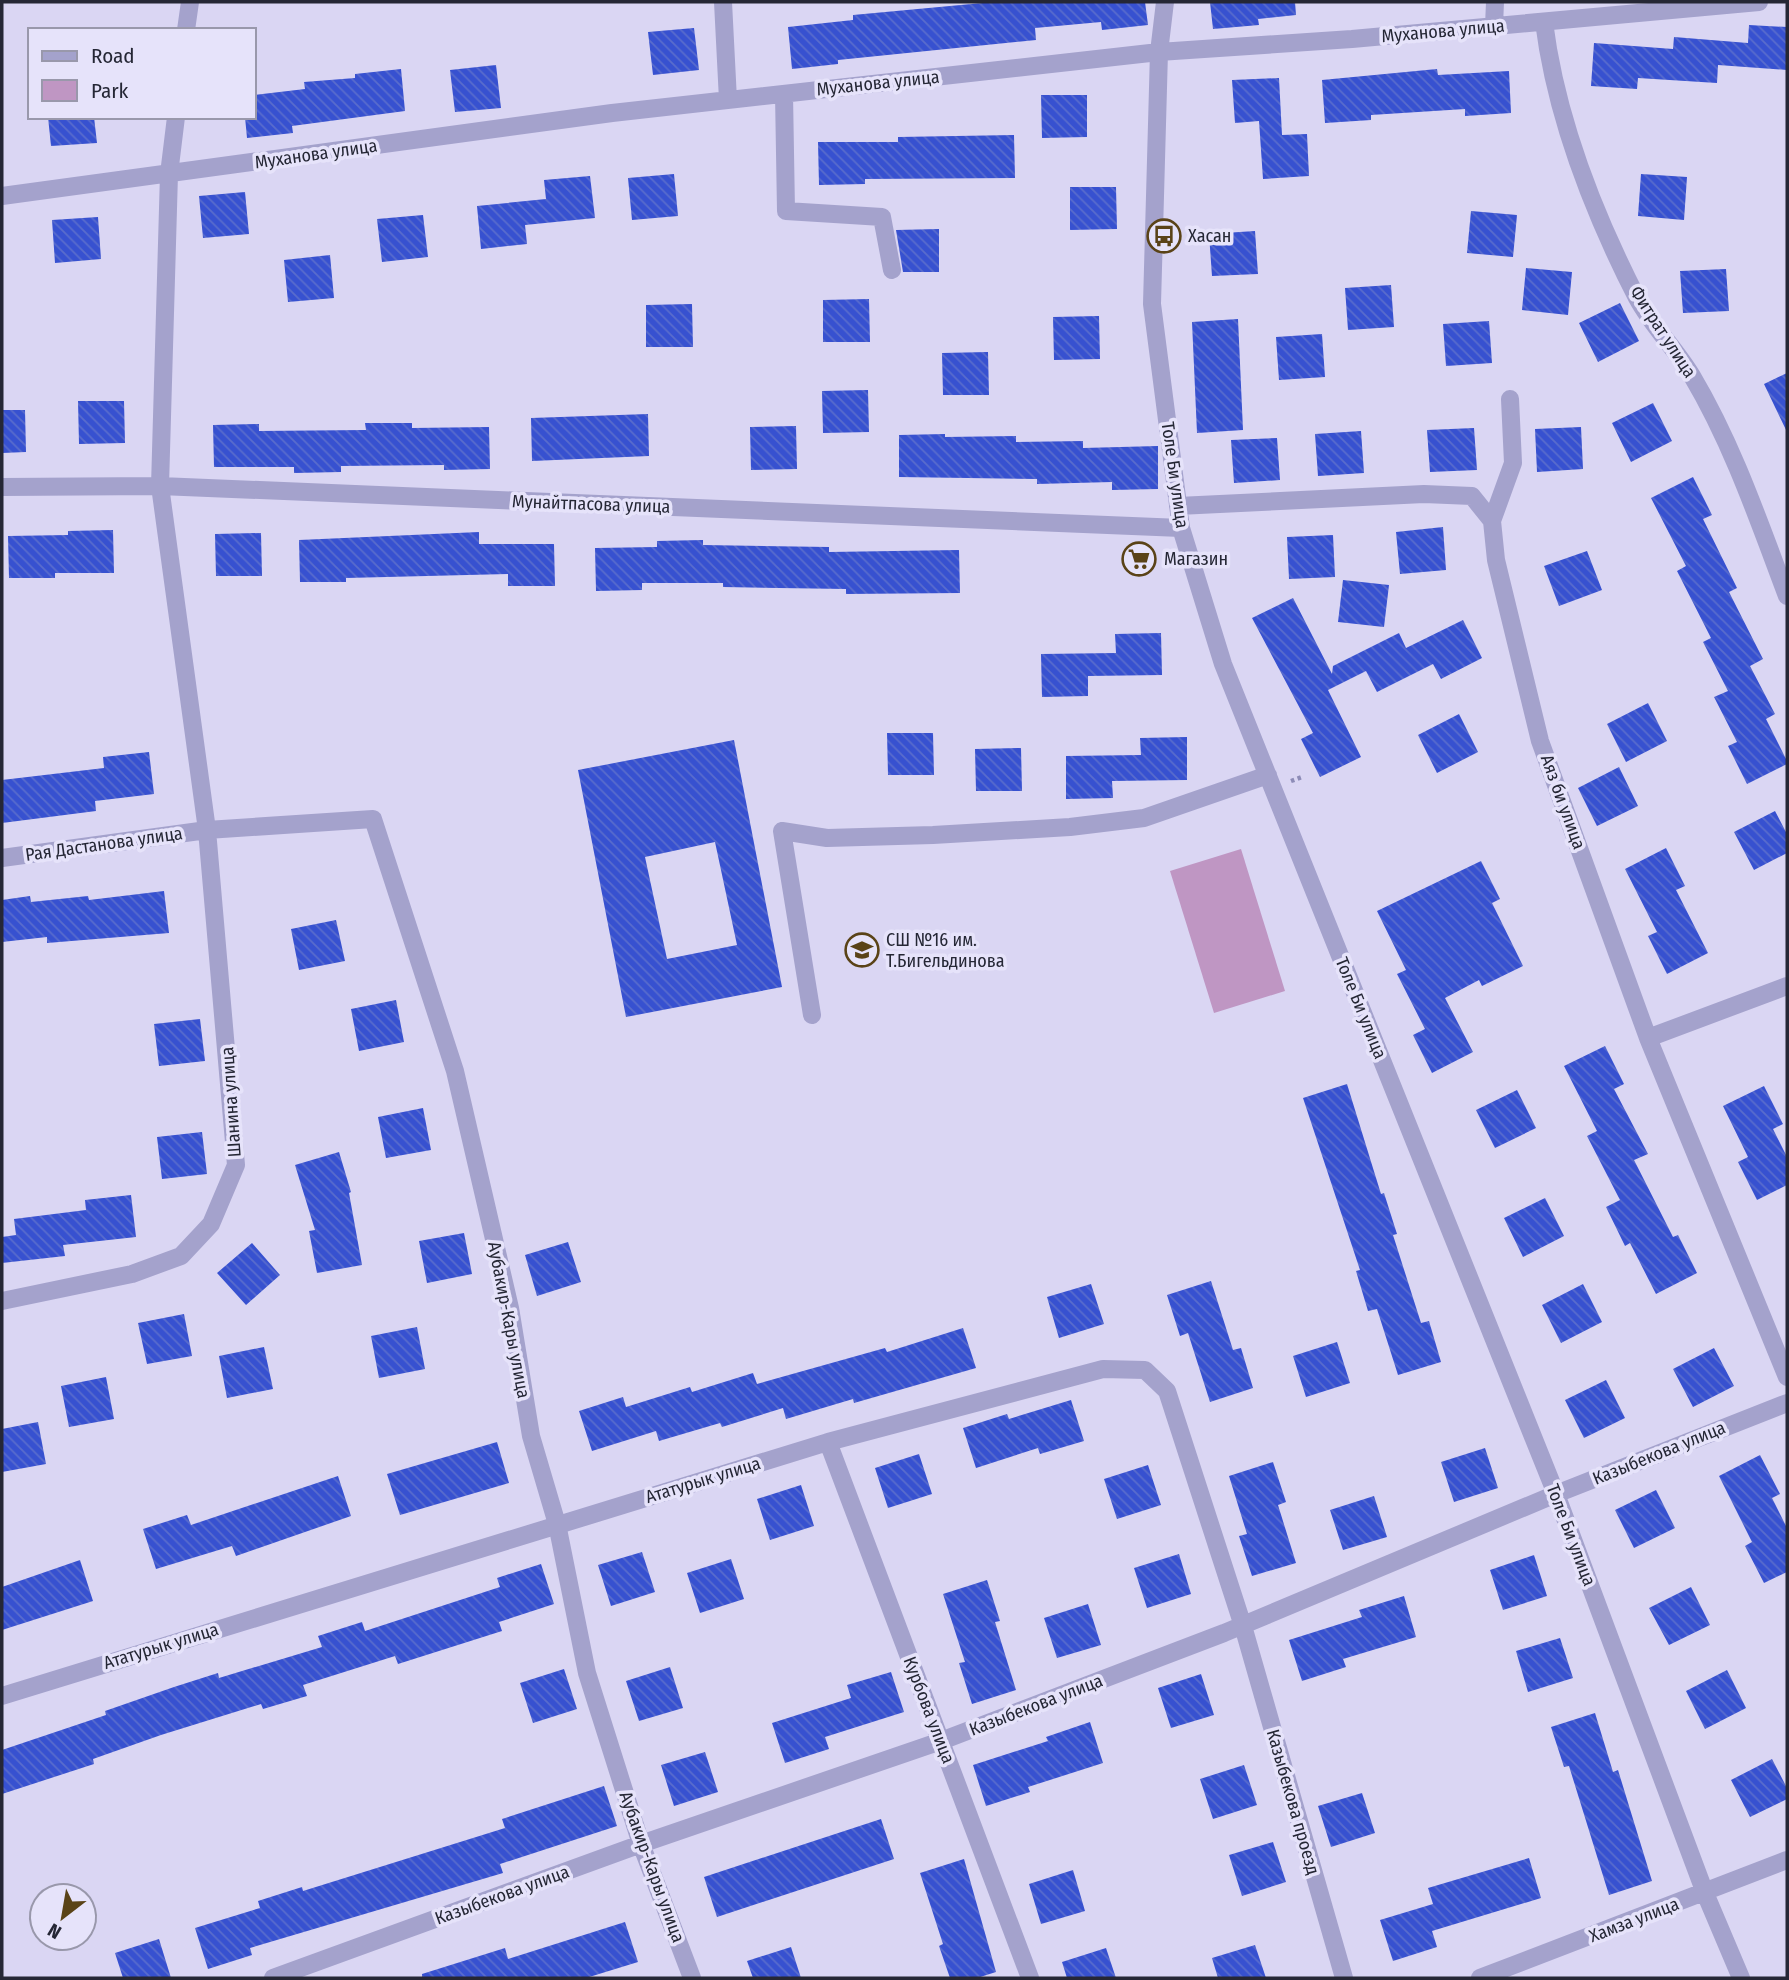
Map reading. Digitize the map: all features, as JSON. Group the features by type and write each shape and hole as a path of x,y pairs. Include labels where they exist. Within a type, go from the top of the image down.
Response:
{"street":[{"path":"186,28 190,2"},
{"path":"723,2 728,100"},
{"name":"Толе Би улица","path":"1165,2 1159,52 1152,304 1181,528 1223,664 1556,1494 1706,1893 1741,1978"},
{"path":"1494,26 1495,2"},
{"name":"Муханова улица","path":"2,196 728,100 1159,52 1759,2"},
{"name":"Фитрат улица","path":"1544,22 1550,71 1575,155 1638,300 1692,376 1741,476 1787,596"},
{"path":"784,94 786,211 882,217 891,270"},
{"name":"Шанина улица","path":"2,1301 144,1270 181,1256 211,1224 236,1165 207,830 160,486 169,174 176,119"},
{"path":"1178,506 1424,494 1472,496 1492,520 1513,463 1510,399"},
{"name":"Мунайтпасова улица","path":"2,487 160,486 1181,528"},
{"name":"Аяз би улица","path":"1492,520 1496,561 1540,741 1648,1038 1787,1377"},
{"path":"812,1015 782,831 827,838 1070,827 1144,818 1268,775"},
{"name":"Аубакир-Кары улица","path":"207,830 373,820 455,1071 510,1308 531,1436 557,1524 587,1673 641,1844 692,1978"},
{"name":"Рая Дастанова улица","path":"2,858 207,830"},
{"path":"1648,1038 1787,986"},
{"name":"Ататурык улица","path":"2,1696 828,1442 1103,1368 1145,1370 1167,1391 1243,1626"},
{"name":"Казыбекова улица","path":"273,1978 641,1844 941,1741 1243,1626 1556,1494 1787,1403"},
{"name":"Курбова улица","path":"828,1442 1030,1978"},
{"name":"Казыбекова проезд","path":"1243,1626 1344,1978"},
{"name":"Хамза улица","path":"1480,1978 1787,1860"}],"green space":[{"path":"1241,849 1285,991 1214,1013 1170,871"}],"building":[{"path":"993,2 1145,2 1148,25 1102,30 1101,22 1035,28 1036,40 838,60 838,64 792,69 788,27 853,20 853,15"},
{"path":"1210,2 1295,2 1296,15 1258,19 1259,25 1213,29"},
{"path":"1749,25 1787,27 1787,70 1718,65 1717,83 1638,78 1637,89 1591,86 1594,43 1673,49 1674,37 1748,43"},
{"path":"694,28 699,70 653,75 648,32"},
{"path":"496,65 501,108 455,112 450,70"},
{"path":"401,69 405,111 292,126 293,133 247,138 245,119 256,119 256,95 305,89 304,82 355,78 355,74"},
{"path":"1437,69 1438,75 1509,71 1511,113 1465,116 1465,109 1371,115 1371,120 1325,123 1322,80"},
{"path":"1279,78 1282,135 1307,134 1309,176 1263,179 1259,121 1235,123 1232,80"},
{"path":"1041,95 1087,95 1087,137 1042,138"},
{"path":"48,119 94,119 97,143 51,146"},
{"path":"1014,135 1015,178 865,179 865,184 819,185 818,142 898,142 898,137"},
{"path":"674,174 678,216 632,220 628,178"},
{"path":"1641,174 1687,177 1684,220 1638,216"},
{"path":"590,176 595,218 525,225 527,244 481,249 477,206 546,199 544,180"},
{"path":"1070,187 1116,187 1117,229 1070,230"},
{"path":"245,192 249,234 203,238 199,196"},
{"path":"1471,211 1517,215 1513,257 1467,253"},
{"path":"423,215 428,257 382,262 377,219"},
{"path":"98,217 101,259 55,263 52,220"},
{"path":"939,229 939,272 903,272 896,230"},
{"path":"1255,231 1258,274 1212,276 1209,234"},
{"path":"330,255 334,298 288,302 284,260"},
{"path":"1526,268 1572,272 1568,315 1522,310"},
{"path":"1726,269 1729,311 1683,313 1680,271"},
{"path":"1391,285 1394,327 1348,330 1345,288"},
{"path":"869,299 870,342 823,342 823,300"},
{"path":"1620,303 1639,341 1598,362 1579,323"},
{"path":"692,304 693,347 646,347 646,305"},
{"path":"1099,316 1100,359 1054,360 1053,317"},
{"path":"1238,319 1243,430 1197,433 1192,322"},
{"path":"1489,321 1492,363 1446,366 1443,324"},
{"path":"1322,334 1325,377 1279,380 1276,337"},
{"path":"988,352 989,395 943,395 942,353"},
{"path":"1787,373 1787,432 1764,384"},
{"path":"868,390 869,432 823,433 822,391"},
{"path":"78,401 124,401 125,443 79,444"},
{"path":"1653,403 1672,441 1631,462 1612,423"},
{"path":"2,410 25,410 26,452 2,453"},
{"path":"648,414 649,456 532,461 531,418"},
{"path":"365,423 412,423 412,428 489,427 490,469 444,470 444,465 341,466 341,472 294,473 294,467 214,467 213,425 259,424 259,431 366,430"},
{"path":"796,426 797,469 751,470 750,427"},
{"path":"1581,427 1583,469 1537,472 1535,429"},
{"path":"1474,428 1477,470 1430,472 1427,430"},
{"path":"1361,431 1364,473 1318,476 1315,434"},
{"path":"945,434 945,437 1016,436 1016,442 1083,441 1083,448 1158,446 1158,489 1112,490 1112,482 1037,484 1037,479 899,477 899,435"},
{"path":"1277,438 1280,480 1234,483 1231,440"},
{"path":"1693,477 1712,515 1703,519 1737,588 1729,592 1763,659 1750,666 1775,714 1766,719 1787,761 1787,764 1747,784 1728,746 1737,742 1714,697 1728,691 1703,642 1711,638 1677,571 1686,566 1651,498"},
{"path":"1443,527 1446,570 1400,574 1396,532"},
{"path":"113,530 114,573 55,573 55,578 9,578 8,536 68,535 68,531"},
{"path":"479,532 479,544 554,544 555,586 508,586 508,574 346,578 346,582 300,582 299,540"},
{"path":"261,533 262,576 216,576 215,534"},
{"path":"1333,535 1335,577 1289,579 1287,537"},
{"path":"703,540 703,545 829,547 829,552 959,550 960,593 846,594 846,589 723,587 723,583 642,583 642,590 596,591 595,548 657,547 657,541"},
{"path":"1587,551 1602,590 1559,606 1544,566"},
{"path":"1343,580 1389,585 1384,627 1338,622"},
{"path":"1293,598 1332,674 1333,666 1399,633 1406,648 1463,620 1482,658 1441,679 1433,664 1377,692 1366,671 1328,690 1361,757 1320,777 1301,739 1313,733 1252,618"},
{"path":"1161,633 1162,675 1088,676 1088,696 1042,697 1041,654 1116,653 1115,634"},
{"path":"1648,703 1667,741 1626,762 1607,724"},
{"path":"1459,714 1478,752 1437,773 1418,735"},
{"path":"887,733 933,733 934,775 888,775"},
{"path":"1187,737 1187,780 1112,781 1113,798 1066,799 1066,756 1141,755 1140,738"},
{"path":"734,740 782,987 626,1017 578,770","holes":["715,842 737,945 667,959 645,857"]},
{"path":"1021,748 1022,791 976,791 975,749"},
{"path":"149,752 154,794 95,801 96,811 2,823 2,780 104,768 103,757"},
{"path":"1619,767 1638,806 1597,826 1578,788"},
{"path":"1775,811 1787,834 1787,853 1754,870 1734,832"},
{"path":"1666,848 1685,886 1676,890 1708,953 1667,974 1648,936 1657,932 1625,869"},
{"path":"1481,861 1500,899 1492,903 1523,966 1482,986 1479,980 1445,998 1473,1052 1432,1073 1413,1035 1425,1029 1397,974 1406,970 1377,911"},
{"path":"164,891 169,933 47,943 47,937 2,942 2,900 30,896 31,902 88,896 89,900"},
{"path":"336,920 345,961 299,970 291,929"},
{"path":"396,1000 404,1042 359,1051 351,1009"},
{"path":"200,1019 205,1061 159,1066 154,1024"},
{"path":"1605,1046 1624,1084 1614,1089 1648,1154 1634,1160 1673,1237 1678,1235 1697,1273 1656,1294 1630,1243 1625,1246 1606,1207 1620,1200 1587,1136 1597,1131 1564,1066"},
{"path":"1347,1084 1381,1194 1384,1193 1397,1234 1393,1235 1421,1323 1429,1321 1441,1362 1398,1375 1377,1309 1368,1311 1356,1271 1360,1270 1303,1098"},
{"path":"1764,1086 1783,1124 1773,1129 1787,1157 1787,1185 1757,1200 1738,1162 1748,1157 1723,1106"},
{"path":"1517,1090 1536,1128 1495,1148 1476,1110"},
{"path":"423,1108 431,1150 386,1158 378,1117"},
{"path":"202,1132 207,1174 162,1179 157,1137"},
{"path":"339,1152 351,1192 349,1193 362,1265 317,1273 309,1231 315,1230 295,1165"},
{"path":"131,1195 136,1237 63,1245 65,1256 2,1263 2,1237 16,1235 14,1219 86,1210 85,1200"},
{"path":"1545,1198 1564,1236 1523,1257 1504,1218"},
{"path":"464,1233 472,1274 427,1283 419,1241"},
{"path":"568,1242 581,1282 537,1296 525,1255"},
{"path":"252,1243 280,1275 246,1305 217,1273"},
{"path":"1211,1281 1233,1350 1241,1348 1253,1388 1210,1402 1188,1333 1180,1336 1167,1295"},
{"path":"1091,1284 1104,1324 1059,1338 1047,1297"},
{"path":"1583,1284 1602,1322 1561,1343 1542,1305"},
{"path":"184,1314 192,1356 147,1364 138,1323"},
{"path":"417,1327 425,1369 379,1378 371,1336"},
{"path":"963,1328 976,1368 854,1403 853,1399 786,1419 783,1408 722,1427 720,1423 659,1441 656,1431 592,1451 579,1411 623,1397 626,1407 690,1387 692,1392 753,1373 757,1384 885,1348 887,1352"},
{"path":"1337,1342 1350,1383 1306,1397 1293,1356"},
{"path":"264,1347 273,1389 227,1398 219,1356"},
{"path":"1714,1348 1734,1386 1693,1407 1673,1369"},
{"path":"106,1377 114,1419 69,1427 61,1386"},
{"path":"1606,1380 1625,1418 1584,1438 1565,1400"},
{"path":"1071,1400 1084,1441 1040,1454 1038,1448 976,1468 963,1428 1007,1414 1009,1419"},
{"path":"38,1422 46,1464 2,1472 2,1429"},
{"path":"497,1442 509,1483 400,1515 387,1474"},
{"path":"1485,1448 1498,1488 1454,1502 1441,1462"},
{"path":"919,1454 932,1494 888,1508 875,1468"},
{"path":"1760,1455 1780,1494 1772,1498 1787,1528 1787,1572 1764,1583 1745,1546 1752,1542 1719,1476"},
{"path":"1273,1462 1286,1502 1278,1505 1296,1563 1252,1576 1239,1536 1247,1534 1229,1476"},
{"path":"1148,1465 1161,1505 1117,1519 1104,1479"},
{"path":"338,1476 351,1516 236,1556 232,1546 156,1569 143,1529 187,1515 191,1525"},
{"path":"801,1485 814,1526 770,1540 757,1499"},
{"path":"1656,1490 1675,1528 1634,1548 1615,1510"},
{"path":"1374,1496 1387,1537 1343,1550 1330,1510"},
{"path":"642,1552 655,1592 611,1606 598,1565"},
{"path":"1179,1554 1191,1594 1147,1608 1134,1568"},
{"path":"1534,1555 1547,1596 1503,1610 1490,1570"},
{"path":"731,1559 744,1599 700,1613 687,1573"},
{"path":"80,1560 93,1601 2,1630 2,1587"},
{"path":"541,1564 554,1604 499,1622 502,1631 398,1664 395,1656 303,1685 307,1696 263,1709 261,1704 161,1735 93,1759 94,1764 2,1794 2,1750 106,1715 105,1711 174,1687 218,1673 219,1678 322,1647 318,1636 362,1622 365,1631 500,1587 497,1578"},
{"path":"987,1580 1000,1621 995,1622 1016,1690 972,1704 959,1663 965,1662 943,1594"},
{"path":"1691,1587 1710,1625 1669,1645 1649,1608"},
{"path":"1404,1596 1416,1637 1343,1659 1346,1667 1302,1681 1289,1640 1362,1617 1359,1610"},
{"path":"1088,1604 1101,1645 1057,1658 1044,1618"},
{"path":"1560,1638 1573,1678 1528,1692 1516,1651"},
{"path":"670,1667 683,1708 639,1721 626,1681"},
{"path":"564,1669 577,1709 533,1723 520,1683"},
{"path":"1727,1670 1746,1708 1705,1729 1686,1691"},
{"path":"891,1672 904,1712 825,1737 829,1749 785,1763 772,1723 851,1698 847,1685"},
{"path":"1201,1674 1214,1715 1171,1728 1158,1688"},
{"path":"1595,1713 1613,1772 1618,1770 1652,1881 1609,1895 1569,1766 1564,1767 1551,1727"},
{"path":"1090,1722 1103,1763 1028,1787 1030,1792 986,1806 973,1765 1048,1741 1046,1737"},
{"path":"705,1752 718,1792 674,1806 661,1765"},
{"path":"1772,1759 1787,1788 1787,1799 1750,1817 1731,1780"},
{"path":"1244,1765 1257,1805 1213,1819 1200,1779"},
{"path":"604,1786 617,1826 500,1864 503,1873 250,1948 252,1955 208,1969 195,1928 260,1908 258,1901 302,1887 303,1891 505,1828 502,1819"},
{"path":"1362,1793 1375,1833 1331,1847 1318,1806"},
{"path":"881,1819 894,1859 717,1917 704,1877"},
{"path":"1273,1842 1286,1882 1242,1896 1229,1855"},
{"path":"1529,1858 1541,1898 1432,1931 1437,1947 1393,1961 1380,1920 1433,1904 1428,1888"},
{"path":"964,1859 996,1972 977,1978 950,1978 939,1946 943,1944 920,1873"},
{"path":"1073,1870 1085,1911 1041,1924 1029,1884"},
{"path":"625,1922 638,1962 586,1978 422,1978 422,1974 505,1948 508,1959"},
{"path":"159,1939 171,1978 123,1978 115,1953"},
{"path":"1255,1945 1266,1978 1218,1978 1212,1958"},
{"path":"791,1947 801,1978 753,1978 747,1961"},
{"path":"1106,1948 1116,1978 1067,1978 1062,1962"}],"place":[{"name":"Хасан","path":"1164,236"},
{"name":"Магазин","path":"1139,559"},
{"name":"СШ №16 им. Т.Бигельдинова","path":"862,950"}]}
